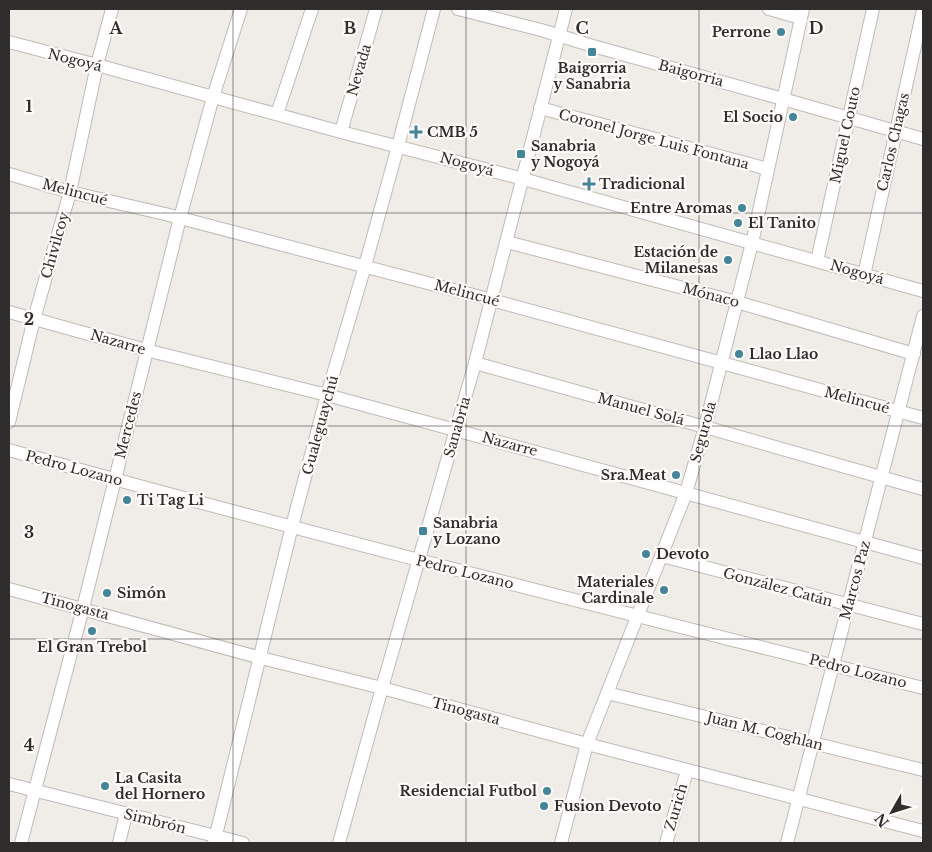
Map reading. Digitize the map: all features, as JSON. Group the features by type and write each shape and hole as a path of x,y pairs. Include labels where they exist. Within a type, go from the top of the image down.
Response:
{"street":[{"name":"Chivilcoy","path":"9,422 34,319 70,192 97,65 112,9"},
{"name":"Mercedes","path":"21,843 83,608 180,218 213,96 242,9"},
{"path":"278,114 312,9"},
{"name":"Nevada","path":"341,132 376,9"},
{"name":"Gualeguaychú","path":"215,840 292,526 327,394 398,146 434,9"},
{"name":"Baigorria","path":"458,9 923,139"},
{"name":"Sanabria","path":"339,843 475,364 566,9"},
{"path":"769,9 802,13"},
{"name":"Miguel Couto","path":"818,261 873,9"},
{"name":"Carlos Chagas","path":"864,275 923,10"},
{"name":"Segurola","path":"562,843 587,744 686,493 752,244 802,13"},
{"name":"Nogoyá","path":"9,42 521,179 923,291"},
{"name":"Coronel Jorge Luis Fontana","path":"540,108 768,169"},
{"name":"Melincué","path":"9,174 70,192 180,218 365,266 923,418"},
{"name":"Mónaco","path":"507,242 737,302 914,354"},
{"name":"Nazarre","path":"9,312 146,350 327,394 923,558"},
{"name":"Marcos Paz","path":"787,843 923,316"},
{"name":"Manuel Solá","path":"475,364 923,489"},
{"name":"Pedro Lozano","path":"9,450 418,560 923,688"},
{"name":"González Catán","path":"662,556 923,624"},
{"name":"Tinogasta","path":"9,589 261,658 382,688 587,744 923,831"},
{"name":"Juan M. Coghlan","path":"607,693 923,770"},
{"name":"Zurich","path":"666,843 687,770"},
{"name":"Simbrón","path":"9,784 126,814 215,840 243,843"},
{"path":"119,843 126,814"}],"place":[{"name":"Perrone","path":"781,32"},
{"name":"Baigorria y Sanabria","path":"592,52"},
{"name":"El Socio","path":"793,117"},
{"name":"CMB 5","path":"416,132"},
{"name":"Sanabria y Nogoyá","path":"521,154"},
{"name":"Tradicional","path":"589,184"},
{"name":"Entre Aromas","path":"742,208"},
{"name":"El Tanito","path":"738,223"},
{"name":"Estación de Milanesas","path":"728,260"},
{"name":"Llao Llao","path":"739,354"},
{"name":"Sra.Meat","path":"676,475"},
{"name":"Ti Tag Li","path":"127,500"},
{"name":"Sanabria y Lozano","path":"423,531"},
{"name":"Devoto","path":"646,554"},
{"name":"Materiales Cardinale","path":"664,590"},
{"name":"Simón","path":"107,593"},
{"name":"El Gran Trebol","path":"92,631"},
{"name":"La Casita del Hornero","path":"105,786"},
{"name":"Residencial Futbol","path":"547,791"},
{"name":"Fusion Devoto","path":"544,806"}]}
